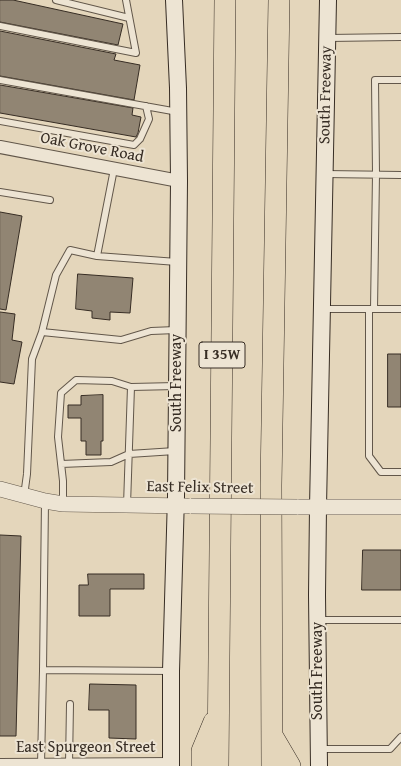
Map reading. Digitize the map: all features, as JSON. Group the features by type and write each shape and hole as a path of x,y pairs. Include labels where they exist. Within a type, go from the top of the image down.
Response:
{"highway":[{"name":"I 35W","path":"218,766 225,0"},
{"path":"272,766 271,484 279,0"},
{"path":"202,766 202,751 218,710"},
{"path":"272,736 290,766"}],"main road":[{"name":"South Freeway","path":"171,765 171,671 183,506 177,451 179,181 174,0"},
{"name":"South Freeway","path":"319,766 317,620 318,507 328,0"}],"street":[{"name":"Oak Grove Road","path":"0,147 179,181"},
{"name":"East Felix Street","path":"0,489 45,501 63,504 401,507"},
{"name":"East Spurgeon Street","path":"0,765 171,765"}],"lane":[{"path":"56,0 129,18"},
{"path":"0,26 136,53 126,0"},
{"path":"327,38 401,37"},
{"path":"0,80 178,112"},
{"path":"401,80 375,80 376,174 369,456 381,472 401,472"},
{"path":"0,121 134,145 140,139 149,119 146,106"},
{"path":"97,256 114,169"},
{"path":"324,174 401,175"},
{"path":"0,192 50,200"},
{"path":"24,496 28,474 32,359 42,332 56,275 70,250 97,256 178,262"},
{"path":"322,309 401,310"},
{"path":"42,332 122,340 151,331 178,330"},
{"path":"63,504 63,481 58,437 61,393 76,380 112,381 131,387 177,386"},
{"path":"127,505 131,387"},
{"path":"61,464 111,462 129,454 177,451"},
{"path":"41,764 45,501"},
{"path":"317,620 401,620"},
{"path":"43,670 171,671"},
{"path":"69,764 70,704"},
{"path":"318,749 390,749 401,737"}],"building":[{"path":"0,0 13,0 123,24 118,45 0,22"},
{"path":"0,31 116,54 114,60 140,65 134,100 0,76"},
{"path":"0,85 133,108 132,115 141,117 138,133 136,137 0,113"},
{"path":"0,212 22,216 6,310 0,309"},
{"path":"78,274 133,278 130,313 110,312 110,320 92,318 92,311 76,309"},
{"path":"0,312 15,314 12,340 22,342 14,384 0,382"},
{"path":"388,354 401,354 401,407 388,407"},
{"path":"103,395 103,441 101,441 101,455 86,455 86,441 81,441 81,418 68,418 68,405 81,405 81,396"},
{"path":"0,535 21,536 16,736 0,736"},
{"path":"363,550 401,550 401,590 362,590"},
{"path":"88,574 144,574 144,589 110,589 110,616 79,616 79,585 88,585"},
{"path":"90,684 136,685 136,739 109,738 109,710 89,710"}]}
